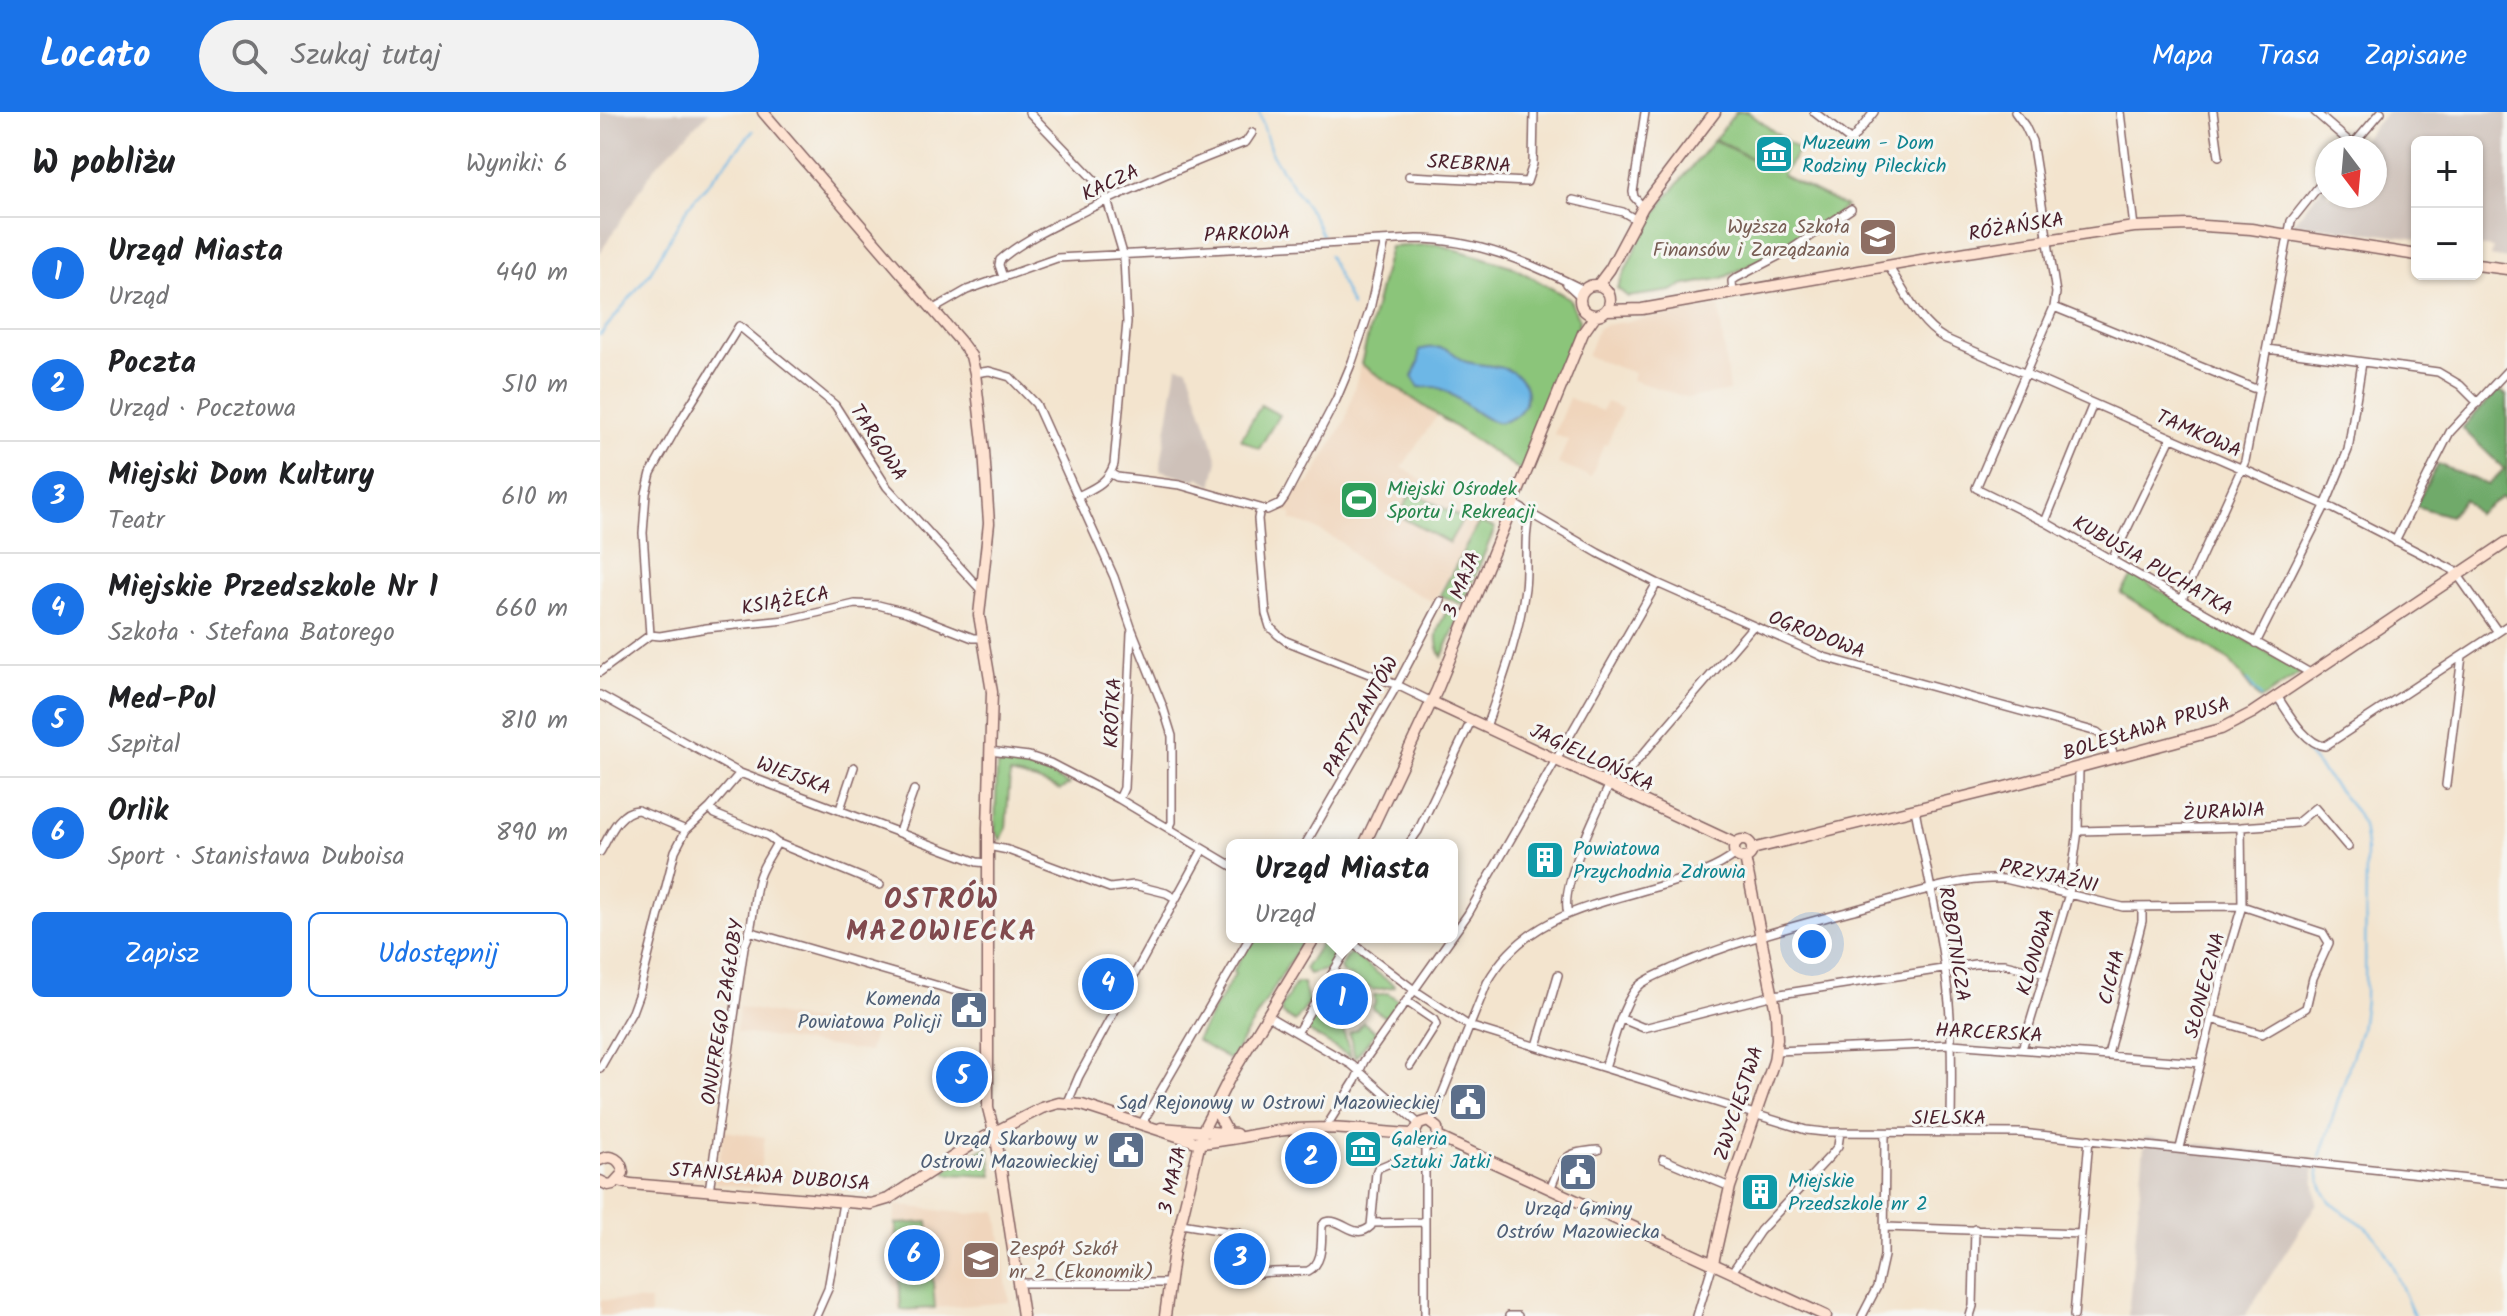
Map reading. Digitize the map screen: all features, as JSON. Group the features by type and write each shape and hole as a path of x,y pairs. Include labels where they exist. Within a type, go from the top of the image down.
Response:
{"street":[{"path":"763,112 971,356 975,373 989,523 979,615 992,692 988,846 988,1108 1023,1316"},
{"path":"1029,112 1099,185 1107,200 1126,266 1127,322 1114,464 1111,474 1102,484 1078,496"},
{"name":"SREBRNA","path":"1409,176 1527,182 1533,164 1534,112"},
{"path":"1643,207 1633,192 1645,112"},
{"path":"1602,287 1609,295 1609,306 1590,314 1580,305 1582,293 1602,287 1635,219 1715,112"},
{"path":"1814,112 1851,141 1874,112"},
{"path":"2015,112 2032,141 2056,293 2054,307 2025,374"},
{"path":"2120,112 2134,227"},
{"path":"2213,112 2219,156"},
{"path":"2315,112 2340,136"},
{"path":"2361,136 2381,112"},
{"name":"KACZA","path":"1003,277 999,265 1002,258 1028,241 1170,171 1246,142 1252,133"},
{"path":"2182,599 2242,470 2288,235 2294,215 2315,190"},
{"path":"1573,200 1623,212 1635,219"},
{"path":"1733,293 1732,281 1736,278 1790,250 1851,209"},
{"name":"RÓŻAŃSKA","path":"1609,306 1642,309 2046,239 2134,227 2222,227 2411,254"},
{"name":"PARKOWA","path":"932,310 967,290 1057,258 1437,239 1470,245 1541,269 1582,293"},
{"path":"1111,474 1180,485 1267,510 1280,504 1336,400 1352,362 1370,309 1385,241"},
{"name":"TAMKOWA","path":"1888,266 1931,330 2325,506 2460,575 2498,632"},
{"path":"2483,266 2507,269"},
{"path":"2054,307 2259,388"},
{"name":"3 MAJA","path":"1368,839 1432,702 1590,314"},
{"name":"TARGOWA","path":"650,635 643,533 651,473 739,326 835,405 887,487 980,589"},
{"path":"2267,349 2438,372 2460,385 2478,403"},
{"path":"2256,643 2325,506 2348,450 2362,363"},
{"path":"975,373 989,371 1010,377 1036,404 1114,577 1172,736 1172,822 1169,828"},
{"path":"2395,541 2450,432 2507,371"},
{"name":"KUBUSIA PUCHATKA","path":"2025,374 1976,488 2045,522 2312,674"},
{"path":"2045,522 2093,404"},
{"path":"2112,560 2171,438"},
{"name":"OGRODOWA","path":"1514,504 1657,583 1824,657 2097,732 2108,741 2115,758"},
{"path":"1260,508 1263,596 1270,627 1286,641 1432,702"},
{"path":"1486,727 1519,623 1526,578 1526,533 1530,513"},
{"name":"BOLESŁAWA PRUSA","path":"1752,849 2079,768 2221,729 2312,674 2507,542"},
{"path":"1458,928 1557,762 1657,583"},
{"name":"PARTYZANTÓW","path":"1309,839 1441,601"},
{"name":"KSIĄŻĘCA","path":"650,635 786,620 855,604 878,605 906,612 973,638 982,638"},
{"path":"1568,913 1565,899 1569,882 1613,787 1753,626"},
{"path":"2277,696 2314,743 2323,746 2507,626"},
{"name":"KRÓTKA","path":"1119,799 1124,788 1131,627"},
{"path":"600,672 650,635"},
{"path":"2446,785 2462,656"},
{"name":"WIEJSKA","path":"600,695 740,773 977,862 988,863"},
{"name":"JAGIELLOŃSKA","path":"1432,702 1613,787 1739,852 1746,841 1752,849"},
{"path":"1412,839 1471,721"},
{"path":"990,751 1029,756 1050,763 1119,799 1226,862"},
{"path":"840,809 854,767"},
{"name":"KLONOWA","path":"2022,1049 2069,894 2078,831 2079,768"},
{"path":"600,1068 632,1012 639,993 675,851 686,830 740,773"},
{"path":"899,832 914,790"},
{"path":"710,808 715,814 768,836 777,843 880,885"},
{"name":"ŻURAWIA","path":"2078,831 2297,823 2315,808 2348,847"},
{"name":"ROBOTNICZA","path":"1915,809 1945,967 1952,1044 1951,1133"},
{"path":"600,852 629,810 638,810 686,830"},
{"name":"SŁONECZNA","path":"2180,1148 2242,906 2241,827"},
{"name":"ONUFREGO ZAGŁOBY","path":"709,1191 744,947 752,932 758,880 777,843"},
{"path":"988,846 1008,850 1110,888 1134,885 1175,898"},
{"path":"1203,849 1079,1076 1068,1102 1199,1143 1326,1127 1416,1129 1425,1121 1437,1128 1438,1137 1433,1144 1425,1145 1417,1141 1416,1129 1360,1071 1268,1016"},
{"path":"1431,1122 1487,983 1504,958 1528,935 1568,913 1702,874 1739,852 1750,855 1752,849"},
{"name":"ZWYCIĘSTWA","path":"1713,1263 1730,1187 1776,1051 1774,995 1739,852"},
{"name":"PRZYJAŹNI","path":"1605,1067 1631,994 1640,984 1717,949 1930,889 1990,878 2123,907 2242,906 2323,933 2329,943 2313,978 2306,1008 2262,1034 2211,1019"},
{"name":"CICHA","path":"2108,1055 2142,921 2142,907"},
{"path":"752,932 987,1000"},
{"path":"1146,1126 1247,943"},
{"name":"3 MAJA","path":"1165,1316 1168,1283 1203,1130 1311,943"},
{"name":"SIELSKA","path":"1297,1033 1350,943"},
{"name":"SIELSKA","path":"1352,943 1414,990 1469,1026 1806,1130 2021,1133 2507,1183"},
{"path":"1326,1127 1364,1061 1447,943"},
{"path":"1622,1019 1644,1028 1774,995 1945,967 2005,964 2045,974"},
{"path":"1537,1046 1558,975"},
{"path":"1406,1001 1434,1020 1436,1025 1410,1066"},
{"name":"HARCERSKA","path":"1776,1051 1952,1044 2201,1063"},
{"name":"STANISŁAWA DUBOISA","path":"601,1157 620,1162 620,1177 645,1185 871,1204 888,1199 994,1132 1042,1108 1068,1102"},
{"path":"1214,1107 1228,1133"},
{"path":"1146,1126 1246,1135"},
{"path":"1732,1272 1760,1231 1838,1146 1840,1132"},
{"path":"1862,1316 1882,1272 1886,1227 1885,1133"},
{"path":"1438,1137 1826,1316"},
{"path":"2074,1316 2089,1139"},
{"path":"1425,1145 1425,1316"},
{"path":"1550,1189 1562,1162 1571,1153 1598,1150"},
{"path":"1663,1159 1730,1187"},
{"path":"1231,1232 1225,1278 1239,1281 1261,1273 1313,1269 1319,1261 1322,1226 1329,1220 1358,1233 1368,1230 1372,1223 1378,1168 1390,1163 1423,1162"},
{"path":"600,1181 608,1185 620,1177"},
{"path":"816,1316 828,1289 843,1203"},
{"path":"1372,1223 1424,1222"},
{"path":"1181,1224 1239,1233 1247,1244 1251,1244"},
{"path":"1886,1227 2081,1234"},
{"path":"1970,1316 1973,1306 1975,1229"},
{"path":"1697,1316 1713,1263"},
{"path":"1018,1283 1168,1283"},
{"path":"1509,1316 1518,1316"}],"shaded area":[{"path":"600,112 709,112 654,168 600,253"},
{"path":"2387,112 2507,112 2507,259 2491,256 2493,248 2483,247 2483,136 2411,136 2411,238 2293,223 2315,196 2315,208 2387,208 2387,136 2366,136"},
{"path":"1719,306 1729,391 1689,398 1632,380 1634,373 1587,356 1598,328 1605,325"},
{"path":"1361,364 1437,416 1402,467 1480,520 1433,602 1379,574 1341,542 1311,526 1291,520 1292,514 1284,510 1297,490 1310,482 1345,421"},
{"path":"1177,366 1188,368 1218,460 1212,486 1199,477 1195,480 1160,470"},
{"path":"1569,398 1602,411 1606,402 1622,408 1591,477 1558,464 1568,440 1554,434"},
{"path":"739,1007 874,1032 869,1052 736,1032"},
{"path":"724,1131 765,1137 757,1188 715,1183"},
{"path":"2145,1137 2312,1158 2317,1203 2245,1316 2128,1316"},
{"path":"896,1205 968,1214 997,1211 1009,1302 898,1311 891,1253"},
{"path":"600,1300 650,1301 650,1316 600,1316"}],"green space":[{"path":"1736,112 1748,112 1797,149 1782,175 1846,207 1781,250 1723,278 1671,291 1628,297 1617,288 1642,235 1666,198 1714,140 1756,161 1715,139"},
{"path":"1437,244 1511,266 1569,298 1579,320 1576,338 1524,473 1361,364 1390,247"},
{"path":"2499,389 2507,396 2507,503 2502,497 2477,514 2464,499 2450,516 2415,506 2438,464 2488,485 2504,469 2462,428"},
{"path":"1261,405 1279,415 1259,449 1241,439"},
{"path":"1412,491 1463,519 1449,543 1399,516"},
{"path":"1479,522 1495,528 1463,605 1440,595"},
{"path":"2133,575 2300,673 2260,700 2230,661 2121,593"},
{"path":"1449,607 1461,613 1442,657 1437,637"},
{"path":"1005,763 1048,773 1069,785 1060,790 1010,774 1006,829 1001,840 995,831 997,766"},
{"path":"1250,943 1301,943 1228,1059 1196,1040 1235,974 1233,972"},
{"path":"1321,943 1334,943 1341,948 1329,969 1309,974 1305,968"},
{"path":"1350,953 1393,987 1373,990 1342,972 1340,968"},
{"path":"1296,983 1303,983 1309,1003 1295,1022 1282,1014 1281,1008"},
{"path":"1388,993 1399,1001 1387,1018 1372,1008 1374,995"},
{"path":"1315,1013 1343,1029 1351,1057 1306,1030"},
{"path":"1363,1022 1376,1032 1355,1058 1349,1033 1358,1029"},
{"path":"988,1146 993,1176 947,1174 945,1171"},
{"path":"928,1222 935,1308 901,1310 896,1224"}],"water":[{"path":"1446,349 1465,361 1514,373 1527,392 1523,407 1512,418 1497,422 1483,417 1445,391 1436,387 1419,387 1412,377 1419,362 1419,350"}],"waterway":[{"path":"1259,112 1272,155 1313,216 1322,235"},
{"path":"600,335 650,273 688,207 753,131"},
{"path":"1329,256 1352,307"},
{"path":"2247,680 2261,697"},
{"path":"2271,709 2356,812 2363,826 2366,846 2365,1000 2361,1029 2320,1157"},
{"path":"2318,1170 2326,1196 2367,1228 2382,1246 2414,1316"}],"place":[{"name":"Muzeum - Dom Rodziny Pileckich","path":"1774,154"},
{"name":"Wyższa Szkoła Finansów i Zarządzania","path":"1878,237"},
{"name":"Miejski Ośrodek Sportu i Rekreacji","path":"1359,500"},
{"name":"Powiatowa Przychodnia Zdrowia","path":"1545,860"},
{"name":"Miejskie Przedszkole Nr 1","path":"1108,984"},
{"name":"Urząd Miasta","path":"1342,999"},
{"name":"Komenda Powiatowa Policji","path":"969,1010"},
{"name":"Med-Pol","path":"962,1077"},
{"name":"Sąd Rejonowy w Ostrowi Mazowieckiej","path":"1468,1102"},
{"name":"Galeria Sztuki Jatki","path":"1363,1149"},
{"name":"Urząd Skarbowy w Ostrowi Mazowieckiej","path":"1126,1150"},
{"name":"Poczta","path":"1311,1158"},
{"name":"Urząd Gminy Ostrów Mazowiecka","path":"1578,1172"},
{"name":"Miejskie Przedszkole nr 2","path":"1760,1192"},
{"name":"Orlik","path":"914,1255"},
{"name":"Miejski Dom Kultury","path":"1240,1259"},
{"name":"Zespół Szkół nr 2 (Ekonomik)","path":"981,1260"}],"district":[{"name":"OSTRÓW MAZOWIECKA","path":"942,914"}]}
